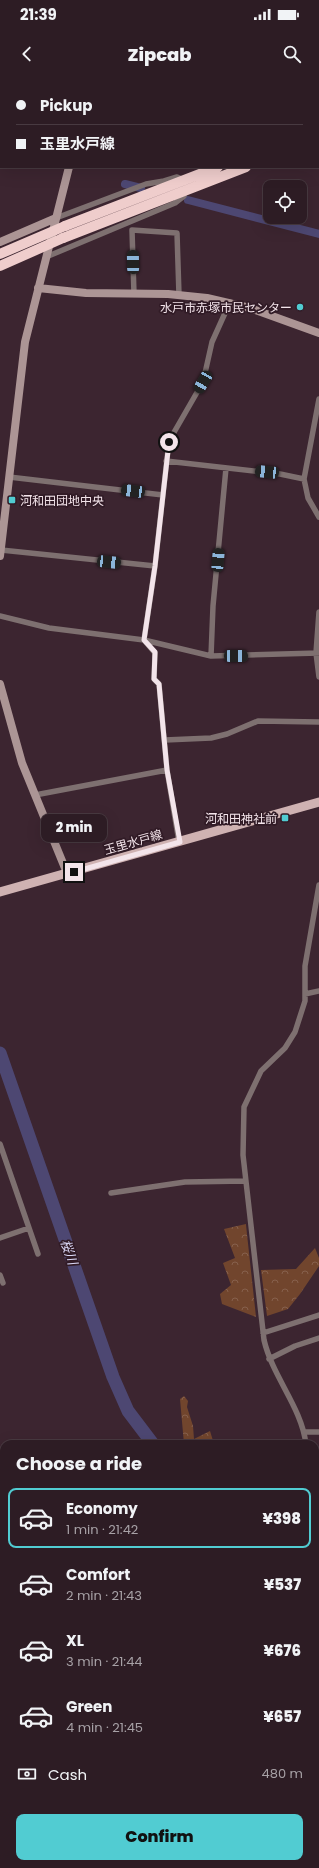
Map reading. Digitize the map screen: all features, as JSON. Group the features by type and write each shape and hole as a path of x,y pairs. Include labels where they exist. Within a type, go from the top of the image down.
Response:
{"highway":[{"path":"0,254 65,226 215,168"},
{"path":"0,266 63,238 243,168"}],"main road":[{"name":"玉里水戸線","path":"0,892 319,802"}],"street":[{"path":"70,168 25,342 0,553 155,566"},
{"path":"0,242 56,218 146,184 164,181 177,176 184,180"},
{"path":"46,257 175,203 184,196 184,191"},
{"path":"134,294 132,230 177,233 179,295"},
{"path":"38,288 79,293 179,295 230,302 319,333"},
{"path":"144,640 155,566 169,442 203,382 212,342 230,302"},
{"path":"319,399 304,479 308,498 319,517"},
{"path":"166,461 280,474 304,479"},
{"path":"211,656 213,606 226,468"},
{"path":"9,477 163,495"},
{"path":"319,612 317,653 319,676"},
{"path":"0,616 49,628 144,640 211,656 317,653"},
{"path":"144,640 155,652 154,679 159,684 167,770 180,842"},
{"path":"0,684 19,754 67,873"},
{"path":"165,740 211,738 227,734 258,721 319,722"},
{"path":"35,795 167,770"},
{"path":"305,1440 297,1413 270,1359 263,1333 242,1137 244,1108 261,1072 292,1040 301,1014 305,994 305,966 319,885"},
{"path":"305,994 319,991"},
{"path":"0,1144 1,1151 38,1254"},
{"path":"111,1193 185,1182 246,1181"},
{"path":"0,1238 29,1228"},
{"path":"0,1275 3,1283"},
{"path":"263,1333 319,1315"},
{"path":"270,1359 295,1346 319,1338"},
{"path":"304,1432 319,1432"}],"green space":[{"path":"246,1224 256,1317 222,1304 220,1294 231,1285 223,1263 235,1258 224,1229"},
{"path":"315,1248 319,1258 319,1266 300,1294 288,1309 267,1316 261,1270 296,1269"},
{"path":"184,1396 188,1401 187,1407 193,1426 194,1439 210,1431 213,1440 184,1440 180,1399"}],"waterway":[{"path":"125,184 141,188"},
{"path":"188,200 319,234"},
{"name":"桜川","path":"0,1053 113,1377 128,1411 150,1440"}],"place":[{"name":"水戸市赤塚市民センター","path":"300,307"},
{"name":"河和田団地中央","path":"12,500"},
{"name":"河和田神社前","path":"285,818"}],"route":[{"path":"74,872 180,842 167,770 159,684 154,679 155,652 144,640 155,566 169,442"}]}
